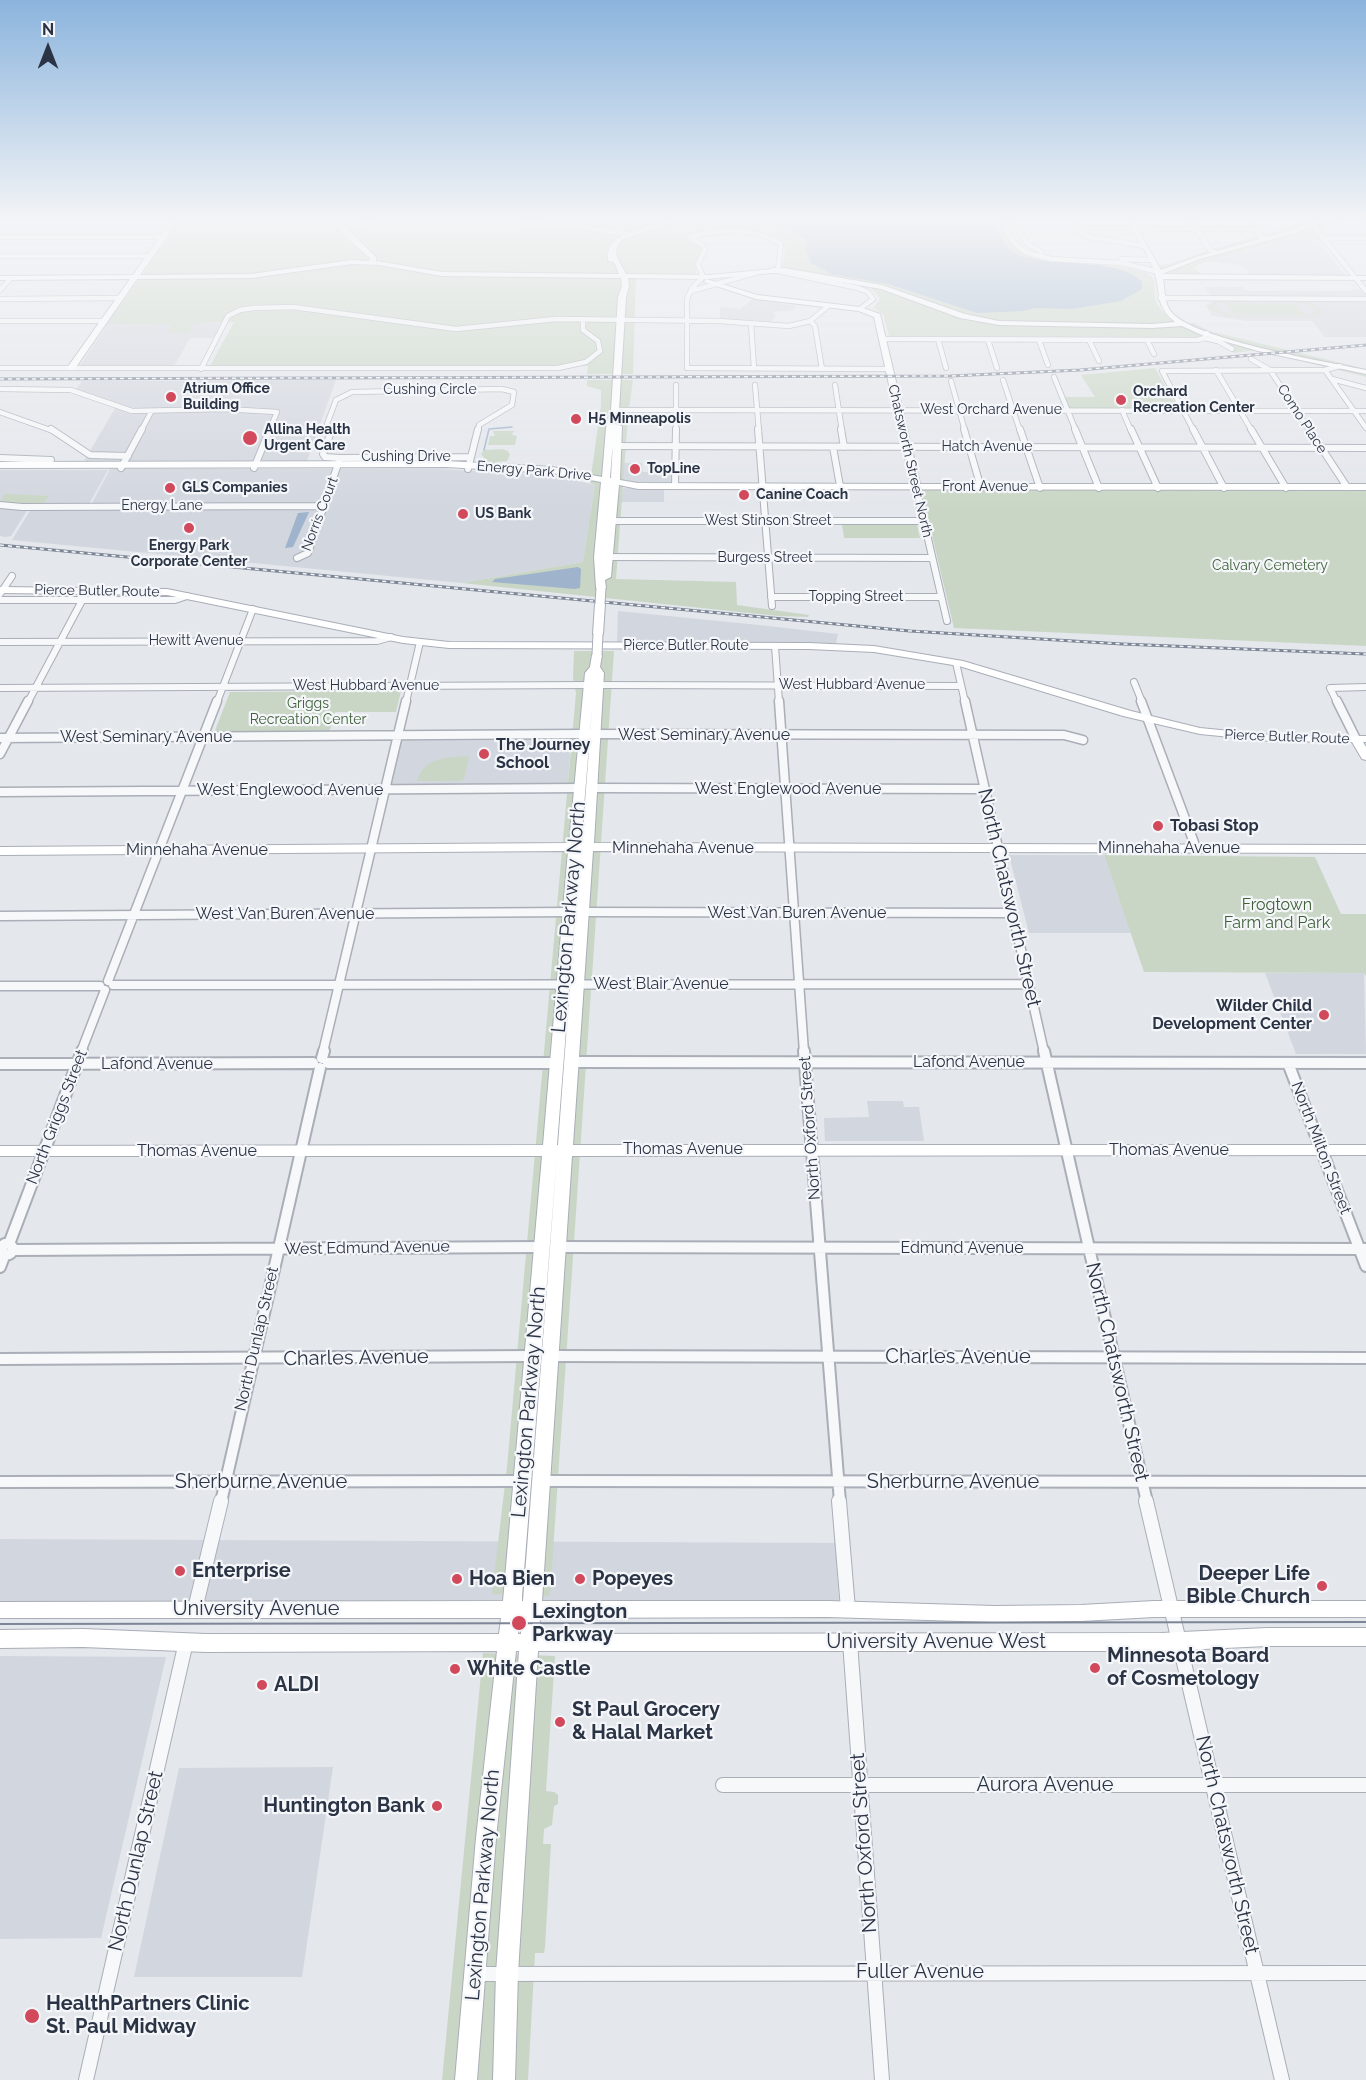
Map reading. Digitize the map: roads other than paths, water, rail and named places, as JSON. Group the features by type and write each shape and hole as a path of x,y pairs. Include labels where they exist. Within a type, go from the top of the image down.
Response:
{"street":[{"path":"71,368 108,315"},
{"path":"201,369 230,315"},
{"path":"347,315 446,329 483,328 556,319 687,320 789,326 810,321 817,315"},
{"path":"604,557 604,492 609,482 613,446 618,315"},
{"path":"687,315 687,368 889,369"},
{"name":"Chatsworth Street North","path":"875,315 878,318 947,621"},
{"path":"962,315 993,322 1030,325 1139,325 1180,321"},
{"path":"1171,315 1205,336 1232,349"},
{"path":"1174,315 1180,321"},
{"path":"0,368 564,367 586,362 600,351 597,341 583,330 583,320"},
{"path":"0,321 104,321"},
{"path":"810,321 815,326 822,369"},
{"path":"1139,325 1180,321"},
{"path":"750,323 754,368"},
{"path":"882,339 1198,340 1205,336 1363,371"},
{"path":"938,339 946,368"},
{"path":"988,340 997,368"},
{"path":"1039,340 1048,365"},
{"path":"1089,340 1099,361"},
{"path":"1147,340 1154,354"},
{"name":"Como Place","path":"1251,359 1270,370 1347,487"},
{"path":"1224,488 1162,371 1325,370 1340,366"},
{"path":"1216,370 1286,488"},
{"path":"1325,370 1366,428"},
{"path":"1054,377 1099,488"},
{"path":"1332,379 1366,388"},
{"path":"1003,380 1040,488"},
{"path":"951,381 981,488"},
{"path":"675,486 676,385"},
{"path":"755,385 772,606"},
{"path":"835,385 844,447"},
{"path":"0,389 71,390 121,409 151,412 224,409 277,412 255,466"},
{"name":"Cushing Circle","path":"339,464 323,454 331,432 327,424 328,419 336,400 345,394 368,390 502,389 514,393 512,405 479,425 469,464"},
{"name":"West Orchard Avenue","path":"615,410 1366,411"},
{"path":"1122,410 1158,488"},
{"path":"0,412 47,427 90,455 124,463 151,412"},
{"name":"Hatch Avenue","path":"613,446 1366,448"},
{"path":"833,447 840,486"},
{"path":"0,458 51,459"},
{"name":"Energy Park Drive","path":"0,467 124,463 255,466 469,464 552,470 599,478 609,482"},
{"name":"Norris Court","path":"297,558 308,553 339,464"},
{"name":"Energy Park Drive","path":"469,464 609,482"},
{"path":"573,477 594,483 604,492"},
{"path":"604,557 612,521 614,496 609,482"},
{"name":"Front Avenue","path":"609,482 638,486 1366,487"},
{"path":"614,496 620,488 638,486"},
{"name":"Energy Lane","path":"0,505 22,507 324,506"},
{"name":"West Stinson Street","path":"612,521 924,521"},
{"name":"Burgess Street","path":"604,557 932,558"},
{"name":"Lexington Parkway North","path":"466,2080 487,1827 511,1608 522,1481 558,1247 558,1149 594,685 599,673 596,661 604,557"},
{"path":"1,594 12,576"},
{"name":"Pierce Butler Route","path":"1,594 85,595 145,590 187,596 420,642 482,646 775,646 864,649 956,663 1149,719 1237,737 1361,739"},
{"path":"0,754 4,738 35,688 85,595 170,599 187,596"},
{"name":"Topping Street","path":"771,597 941,597"},
{"name":"North Griggs Street","path":"0,1267 106,985 253,609"},
{"name":"Hewitt Avenue","path":"0,642 377,641 391,637"},
{"name":"North Dunlap Street","path":"195,1609 226,1483 396,736 420,642"},
{"name":"North Oxford Street","path":"775,646 827,1357 848,1609"},
{"name":"North Chatsworth Street","path":"956,663 1171,1609 1282,2080"},
{"path":"1134,681 1196,848"},
{"name":"West Hubbard Avenue","path":"0,688 961,686"},
{"path":"1366,687 1330,688 1361,739 1366,757"},
{"name":"West Seminary Avenue","path":"4,738 590,734 1064,735 1083,740"},
{"name":"West Englewood Avenue","path":"0,792 586,788 984,789"},
{"name":"Minnehaha Avenue","path":"0,851 581,847 1366,849"},
{"name":"West Van Buren Avenue","path":"0,915 576,912 1012,913"},
{"name":"West Blair Avenue","path":"0,986 1028,984"},
{"name":"Lafond Avenue","path":"0,1065 564,1062 1366,1063"},
{"name":"North Milton Street","path":"1288,1063 1363,1249 1366,1266"},
{"name":"Lexington Parkway North","path":"504,2080 507,1973 540,1481 541,1247 558,1149"},
{"name":"Thomas Avenue","path":"0,1151 1366,1150"},
{"name":"West Edmund Avenue","path":"6,1249 541,1247"},
{"name":"Edmund Avenue","path":"558,1247 1363,1249"},
{"name":"Charles Avenue","path":"0,1359 541,1356 1366,1358"},
{"name":"Sherburne Avenue","path":"0,1482 522,1481"},
{"name":"Sherburne Avenue","path":"540,1481 1366,1482"},
{"name":"University Avenue West","path":"511,1608 848,1609 923,1613 1074,1614 1171,1609 1366,1609"},
{"name":"University Avenue","path":"0,1610 511,1608"},
{"name":"University Avenue West","path":"507,1642 1179,1642 1267,1637 1366,1637"},
{"name":"University Avenue","path":"0,1638 94,1638 186,1642 507,1642"},
{"name":"North Dunlap Street","path":"86,2080 186,1642"},
{"name":"North Oxford Street","path":"850,1642 882,2080"},
{"name":"Aurora Avenue","path":"723,1785 1366,1785"},
{"name":"Fuller Avenue","path":"475,1974 1366,1973"}],"water":[{"path":"309,512 293,547 285,548 298,513"},
{"path":"578,567 581,569 580,588 575,589 492,582 495,579"}],"waterway":[{"path":"484,450 489,429 512,427"}],"tram line":[{"path":"0,1624 1366,1622"}],"railway":[{"path":"0,379 950,376 1080,370 1366,345"},
{"path":"0,545 910,631 1122,644 1366,654"}],"place":[{"name":"Atrium Office Building","path":"171,397"},
{"name":"Orchard Recreation Center","path":"1121,400"},
{"name":"H5 Minneapolis","path":"576,419"},
{"name":"Allina Health Urgent Care","path":"250,438"},
{"name":"TopLine","path":"635,469"},
{"name":"GLS Companies","path":"170,488"},
{"name":"Canine Coach","path":"744,495"},
{"name":"US Bank","path":"463,514"},
{"name":"Energy Park Corporate Center","path":"189,528"},
{"name":"The Journey School","path":"484,754"},
{"name":"Tobasi Stop","path":"1158,826"},
{"name":"Wilder Child Development Center","path":"1324,1015"},
{"name":"Enterprise","path":"180,1571"},
{"name":"Hoa Bien","path":"457,1579"},
{"name":"Popeyes","path":"580,1579"},
{"name":"Deeper Life Bible Church","path":"1322,1586"},
{"name":"Lexington Parkway","path":"519,1623"},
{"name":"Minnesota Board of Cosmetology","path":"1095,1668"},
{"name":"White Castle","path":"455,1669"},
{"name":"ALDI","path":"262,1685"},
{"name":"St Paul Grocery & Halal Market","path":"560,1722"},
{"name":"Huntington Bank","path":"437,1806"},
{"name":"HealthPartners Clinic St. Paul Midway","path":"32,2016"}],"park label":[{"name":"Calvary Cemetery","path":"1270,566"},
{"name":"Griggs Recreation Center","path":"308,712"},
{"name":"Frogtown Farm and Park","path":"1277,914"}]}
